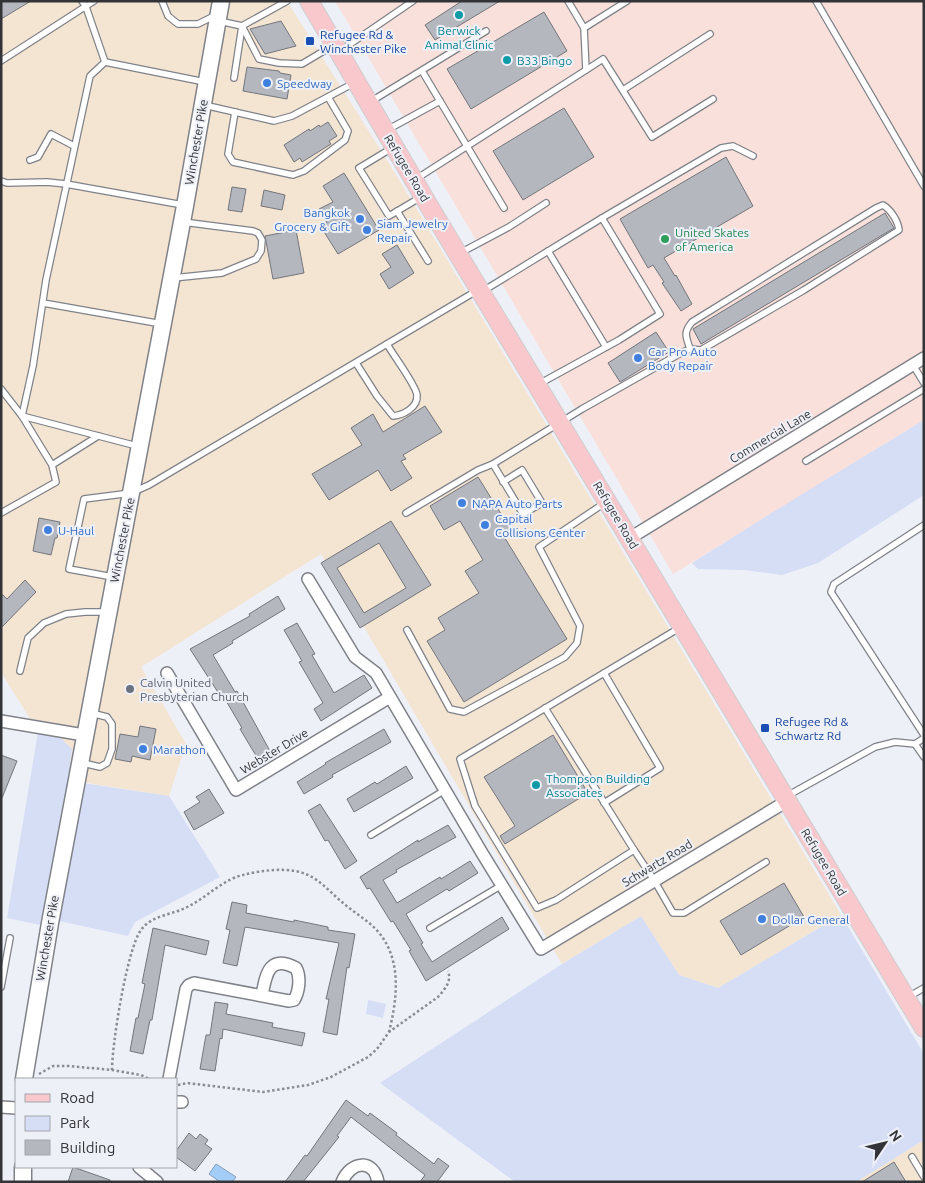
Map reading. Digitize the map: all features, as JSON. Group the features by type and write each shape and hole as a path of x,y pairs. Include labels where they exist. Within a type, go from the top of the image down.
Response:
{"main road":[{"name":"Refugee Road","path":"309,1 423,196 924,1028"},
{"name":"Winchester Pike","path":"30,1077 36,1000 219,12"},
{"path":"23,1168 23,1182"}],"street":[{"name":"Commercial Lane","path":"630,538 924,358"},
{"path":"308,578 355,657 376,673 502,885"},
{"name":"Webster Drive","path":"167,673 236,790 390,697"},
{"path":"1,721 84,735"},
{"name":"Schwartz Road","path":"502,885 541,949 786,799"},
{"path":"169,1078 186,989 189,985 194,983 262,995"},
{"path":"1,1107 15,1108"},
{"path":"342,1182 349,1169 355,1165 362,1165 372,1171 377,1176 378,1182"},
{"path":"141,1168 156,1182"}],"lane":[{"path":"1,60 84,4 94,1"},
{"path":"162,1 168,16 178,24 198,24 219,12 242,26 259,59 302,64 336,48 404,4 414,1"},
{"path":"242,26 287,1"},
{"path":"568,1 584,28 586,70"},
{"path":"584,28 626,1"},
{"path":"816,1 924,186"},
{"path":"84,4 104,62"},
{"path":"234,78 242,26"},
{"path":"368,103 486,31"},
{"path":"623,90 710,34"},
{"path":"414,180 603,59 652,137 713,99"},
{"path":"104,62 206,82"},
{"path":"22,416 46,280 90,76 104,62"},
{"path":"422,71 504,208"},
{"path":"202,104 274,121 292,116 356,82"},
{"path":"235,112 228,154 233,162 293,175 304,170 345,140 348,131 328,97"},
{"path":"423,196 389,216 359,168 390,139 440,100"},
{"path":"30,160 38,157 51,134 74,146"},
{"path":"115,577 69,569 84,499 131,493 153,482 721,148 733,146 754,156"},
{"path":"1,181 7,184 47,182 66,184 258,233 262,240 261,251 256,259 222,273 171,278"},
{"path":"458,254 509,227 546,203"},
{"path":"406,513 690,349 701,350 884,240 899,230 896,220 888,208 883,205 876,208 692,322 687,328 685,335 690,349"},
{"path":"397,211 428,261"},
{"path":"538,386 660,314 602,218"},
{"path":"548,251 606,347"},
{"path":"43,303 162,324"},
{"path":"356,363 385,408 393,416 402,415 413,406 417,394 387,344"},
{"path":"912,365 924,383"},
{"path":"1,389 22,416 52,465 56,482 1,513"},
{"path":"806,461 924,389"},
{"path":"22,416 139,446"},
{"path":"52,465 98,436"},
{"path":"493,464 523,514 542,503 522,470 504,482"},
{"path":"407,630 450,709 464,712 565,656 577,643 580,626 539,547 608,501"},
{"path":"786,799 875,747 895,742 915,744 924,737 831,592 834,584 924,525"},
{"path":"20,671 28,638 44,623 66,614 108,612"},
{"path":"634,850 556,900 537,908 475,806 460,759 683,626"},
{"path":"604,673 660,768 604,803"},
{"path":"546,708 673,913 684,913 766,862"},
{"path":"80,763 100,767 107,763 112,749 112,724 107,717 89,713"},
{"path":"915,744 924,757"},
{"path":"372,835 445,790"},
{"path":"430,928 502,885"},
{"path":"1,987 10,938"},
{"path":"906,999 924,988"},
{"path":"912,1157 924,1177"}],"path":[{"path":"112,1070 118,1017 127,973 134,943 141,929 152,920 190,906 231,879 258,872 296,871 310,876 379,933 386,945 395,972 395,1007 389,1032"},
{"path":"178,1085 187,1083 262,1092 308,1085 331,1077 356,1065 377,1049 389,1032 445,990 450,975 448,971"},
{"path":"30,1077 48,1068 60,1065 112,1070 141,1075 147,1078"}],"shaded area":[{"path":"1,1 287,1 395,173 841,915 718,988 679,975 641,916 562,964 321,554 141,667 186,744 169,796 68,780 72,749 38,732 1,672"},
{"path":"335,1 924,1 924,420 673,574"},
{"path":"924,1140 924,1182 856,1182"}],"green space":[{"path":"924,420 924,495 818,563 782,575 744,570 698,569 692,563 794,499"},
{"path":"38,732 62,739 72,749 68,780 40,925 7,918"},
{"path":"83,783 169,796 220,877 135,922 128,936 59,921"},
{"path":"841,915 924,1054 924,1140 856,1182 515,1182 380,1083 562,964 641,916 679,975 718,988"},
{"path":"368,1000 386,1004 383,1018 366,1014"}],"water":[{"path":"216,1164 236,1177 232,1182 220,1182 209,1174"}],"building":[{"path":"1,1 31,1 1,19"},
{"name":"Berwick Animal Clinic","path":"462,1 500,1 435,40 425,25"},
{"name":"B33 Bingo","path":"544,12 567,51 471,109 447,69"},
{"name":"Speedway","path":"281,21 296,46 265,54 250,29"},
{"name":"Speedway","path":"247,67 279,71 280,73 291,75 287,99 243,91"},
{"path":"564,108 594,157 523,200 493,151"},
{"path":"328,122 337,136 329,141 331,144 302,162 300,158 294,162 284,145 309,129 310,131"},
{"name":"United Skates of America","path":"726,157 753,206 664,258 692,304 681,311 662,283 664,282 653,265 648,268 620,219"},
{"path":"344,173 379,230 338,254 321,227 327,223 319,209 333,202 323,186"},
{"path":"232,187 246,189 242,212 228,210"},
{"path":"264,190 285,195 282,210 261,206"},
{"path":"885,213 894,228 701,344 693,329"},
{"path":"296,230 304,273 273,279 265,236"},
{"path":"397,245 414,273 389,289 380,274 391,267 382,254"},
{"name":"Car Pro Auto Body Repair","path":"656,332 669,352 620,382 608,363"},
{"path":"425,406 442,432 403,455 406,459 401,461 412,478 391,491 378,470 329,500 312,474 362,445 351,428 373,414 383,432"},
{"path":"478,477 511,530 503,535 567,639 464,702 427,641 445,630 438,618 479,593 465,571 483,560 460,521 444,530 430,506"},
{"name":"U-Haul","path":"39,518 60,522 51,555 33,551"},
{"path":"391,521 431,585 360,628 321,563","holes":["379,543 406,588 364,613 337,568"]},
{"path":"25,580 36,592 1,628 1,593 7,599"},
{"path":"278,596 285,609 232,641 233,643 213,655 235,692 237,691 270,751 258,759 225,699 223,700 190,649 250,616 249,614"},
{"path":"297,623 315,654 312,655 334,693 364,675 372,688 321,721 314,709 323,703 299,662 302,661 284,630"},
{"path":"140,726 156,729 150,760 132,756 131,762 115,759 120,734 138,737"},
{"path":"384,729 391,742 332,775 333,777 304,794 297,782 325,763"},
{"name":"Thompson Building Associates","path":"553,735 588,793 505,844 500,836 515,826 484,777"},
{"path":"1,755 17,761 2,798 1,798"},
{"path":"406,766 413,778 354,812 347,799 375,782 377,784"},
{"path":"209,789 224,813 194,830 184,812 200,802 196,797"},
{"path":"320,804 357,861 345,869 328,840 325,841 308,811"},
{"path":"448,825 456,837 396,870 397,872 383,880 397,903 470,861 478,873 406,914 432,962 502,917 509,929 426,981 409,951 411,950 393,921 391,922 370,888 367,889 360,877 418,840 418,842"},
{"name":"Dollar General","path":"784,883 804,917 741,955 720,921"},
{"path":"232,902 247,905 246,913 294,922 294,920 328,927 328,930 355,934 349,968 347,967 337,1035 323,1032 329,999 326,999 339,943 245,927 237,966 223,963 230,930 226,929"},
{"path":"153,928 209,941 206,955 165,945 152,1020 150,1020 143,1054 130,1051 145,984 142,983"},
{"path":"215,1002 228,1004 226,1014 273,1023 272,1027 305,1033 302,1046 223,1029 215,1071 200,1069 206,1035 210,1035"},
{"path":"346,1100 368,1116 370,1113 434,1164 438,1158 449,1166 437,1182 420,1182 425,1175 351,1117 337,1136 339,1137 303,1182 285,1182 305,1155 307,1156"},
{"path":"189,1133 196,1139 200,1134 208,1140 205,1144 212,1149 195,1171 178,1158 178,1148"},
{"path":"894,1162 906,1182 862,1182"},
{"path":"73,1168 110,1180 110,1182 68,1182"}],"place":[{"name":"Berwick Animal Clinic","path":"459,15"},
{"name":"Refugee Rd & Winchester Pike","path":"310,41"},
{"name":"B33 Bingo","path":"507,60"},
{"name":"Speedway","path":"267,83"},
{"name":"Bangkok Grocery & Gift","path":"360,219"},
{"name":"Siam Jewelry Repair","path":"367,230"},
{"name":"United Skates of America","path":"665,239"},
{"name":"Car Pro Auto Body Repair","path":"638,358"},
{"name":"NAPA Auto Parts","path":"462,503"},
{"name":"Capital Collisions Center","path":"485,525"},
{"name":"U-Haul","path":"48,530"},
{"name":"Calvin United Presbyterian Church","path":"130,689"},
{"name":"Refugee Rd & Schwartz Rd","path":"765,728"},
{"name":"Marathon","path":"143,749"},
{"name":"Thompson Building Associates","path":"536,785"},
{"name":"Dollar General","path":"762,919"}]}
